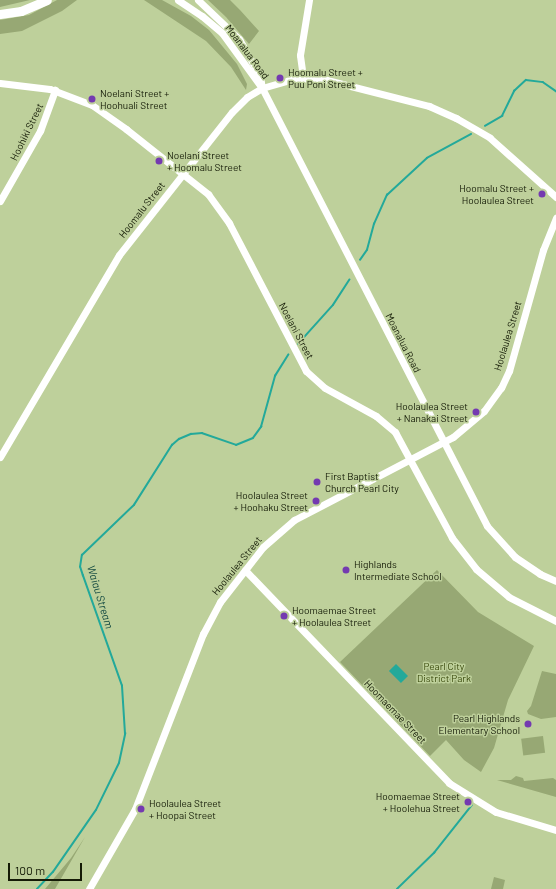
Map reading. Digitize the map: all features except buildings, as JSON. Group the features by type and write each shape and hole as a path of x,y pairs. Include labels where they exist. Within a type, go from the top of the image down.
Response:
{"highway":[{"path":"0,14 21,11 47,0"}],"street":[{"name":"Moanalua Road","path":"178,0 202,16 222,33 262,88 478,510 493,534 523,563 556,581"},
{"name":"Moanalua Road","path":"198,0 239,39 260,76 262,88"},
{"path":"303,78 300,55 309,0"},
{"name":"Hoomalu Street","path":"0,457 108,271 236,108 262,88 303,78 336,81 407,100 448,114 500,145 556,197"},
{"name":"Noelani Street","path":"0,83 23,84 55,90 100,110 208,194 223,214 293,349 315,381 386,424 401,441 452,538 476,569 509,597 556,620"},
{"name":"Hoohiki Street","path":"0,201 40,131 55,90"},
{"name":"Hoolaulea Street","path":"89,889 119,840 142,794 203,634 220,602 264,547 294,520 443,442 478,418 496,397 505,380 516,352 543,250 556,218"},
{"name":"Hoomaemae Street","path":"245,570 449,783 496,812 556,830"}],"green space":[{"path":"0,0 30,0 0,7"},
{"path":"57,0 77,0 62,11 22,31 0,34 0,20 29,15"},
{"path":"144,0 162,0 191,16 209,30 237,64 247,84 246,90 231,67 206,41"},
{"path":"208,0 230,0 240,10 259,31 249,44 226,17"},
{"name":"Pearl City District Park","path":"437,570 478,612 534,646 508,700 494,748 481,772 464,760 446,740 430,756 340,662"},
{"path":"542,671 556,674 556,717 541,719 528,714 527,711 531,706"},
{"path":"543,736 545,753 523,756 521,739"},
{"path":"516,776 523,778 524,781 553,778 556,780 556,797 497,780 511,780"},
{"path":"85,837 55,889 45,889 71,858"},
{"path":"494,877 505,880 503,889 491,889"}],"water":[{"path":"396,664 408,676 401,683 389,671"}],"waterway":[{"name":"Waiau Stream","path":"485,126 502,116 514,91 526,80 543,82 556,91"},
{"name":"Waiau Stream","path":"360,260 367,250 374,224 387,195 427,158 471,134"},
{"name":"Waiau Stream","path":"298,344 333,305 349,280"},
{"name":"Waiau Stream","path":"37,889 53,872 96,810 119,763 125,734 122,686 80,567 82,555 134,505 172,445 179,439 191,434 202,433 236,445 253,438 261,427 275,376 288,355"},
{"path":"397,889 434,853 472,805"}],"place":[{"name":"Hoomalu Street + Puu Poni Street","path":"280,78"},
{"name":"Noelani Street + Hoohuali Street","path":"92,99"},
{"name":"Noelani Street + Hoomalu Street","path":"159,161"},
{"name":"Hoomalu Street + Hoolaulea Street","path":"542,194"},
{"name":"Hoolaulea Street + Nanakai Street","path":"476,412"},
{"name":"First Baptist Church Pearl City","path":"317,482"},
{"name":"Hoolaulea Street + Hoohaku Street","path":"316,501"},
{"name":"Highlands Intermediate School","path":"346,570"},
{"name":"Hoomaemae Street + Hoolaulea Street","path":"284,616"},
{"name":"Pearl Highlands Elementary School","path":"528,724"},
{"name":"Hoomaemae Street + Hoolehua Street","path":"468,802"},
{"name":"Hoolaulea Street + Hoopai Street","path":"141,809"}]}
